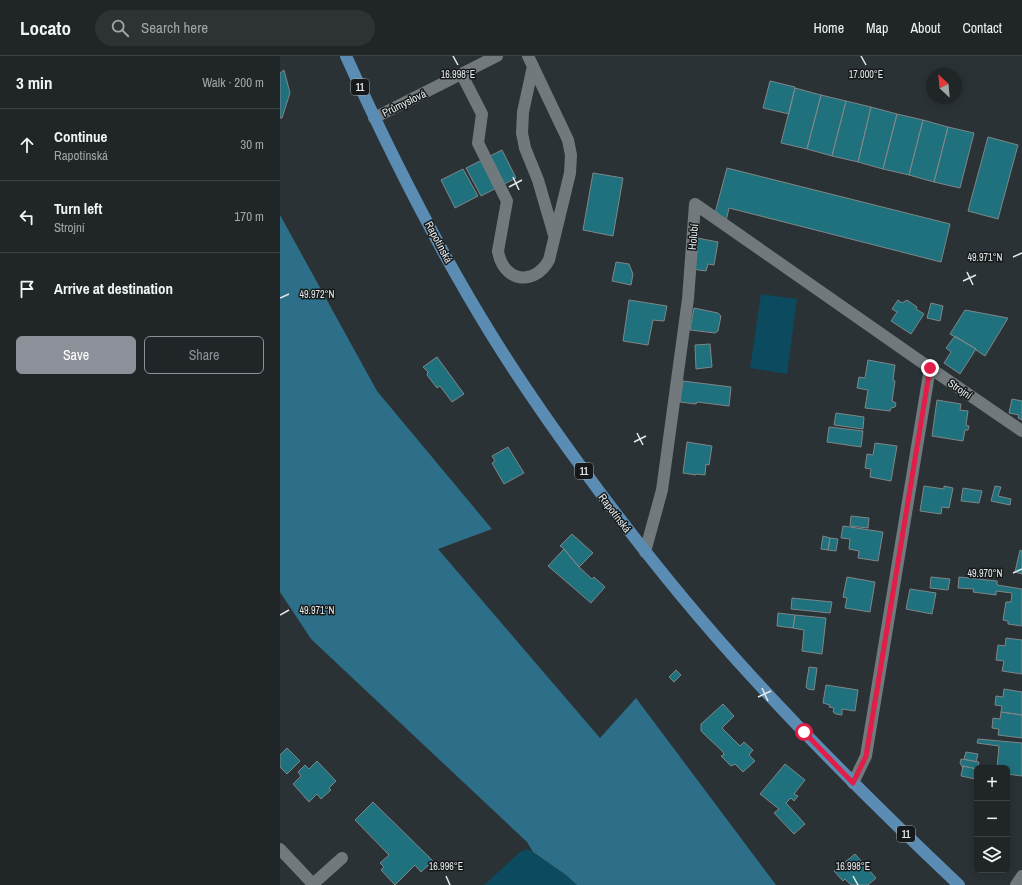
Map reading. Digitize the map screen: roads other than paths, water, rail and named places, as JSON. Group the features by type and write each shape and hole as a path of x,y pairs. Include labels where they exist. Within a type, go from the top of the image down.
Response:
{"main road":[{"name":"Rapotínská","path":"346,56 374,118 439,244 490,333 566,446 624,525 692,609 752,677 853,783 959,885"}],"street":[{"name":"Průmyslová","path":"374,118 462,75 492,57"},
{"path":"462,75 482,114 478,143 507,201 498,252 499,259 508,272 515,276 522,278 531,277 544,268 548,260 570,173 571,155 568,140 530,61"},
{"path":"530,61 523,112 522,133 525,148 538,180 554,236"},
{"name":"Holubí","path":"645,552 662,490 688,300 695,204 930,368"},
{"path":"853,783 866,756 930,368"},
{"name":"Strojní","path":"930,368 1022,431"},
{"path":"280,849 312,885 342,858"},
{"path":"1016,885 1022,876"}]}
